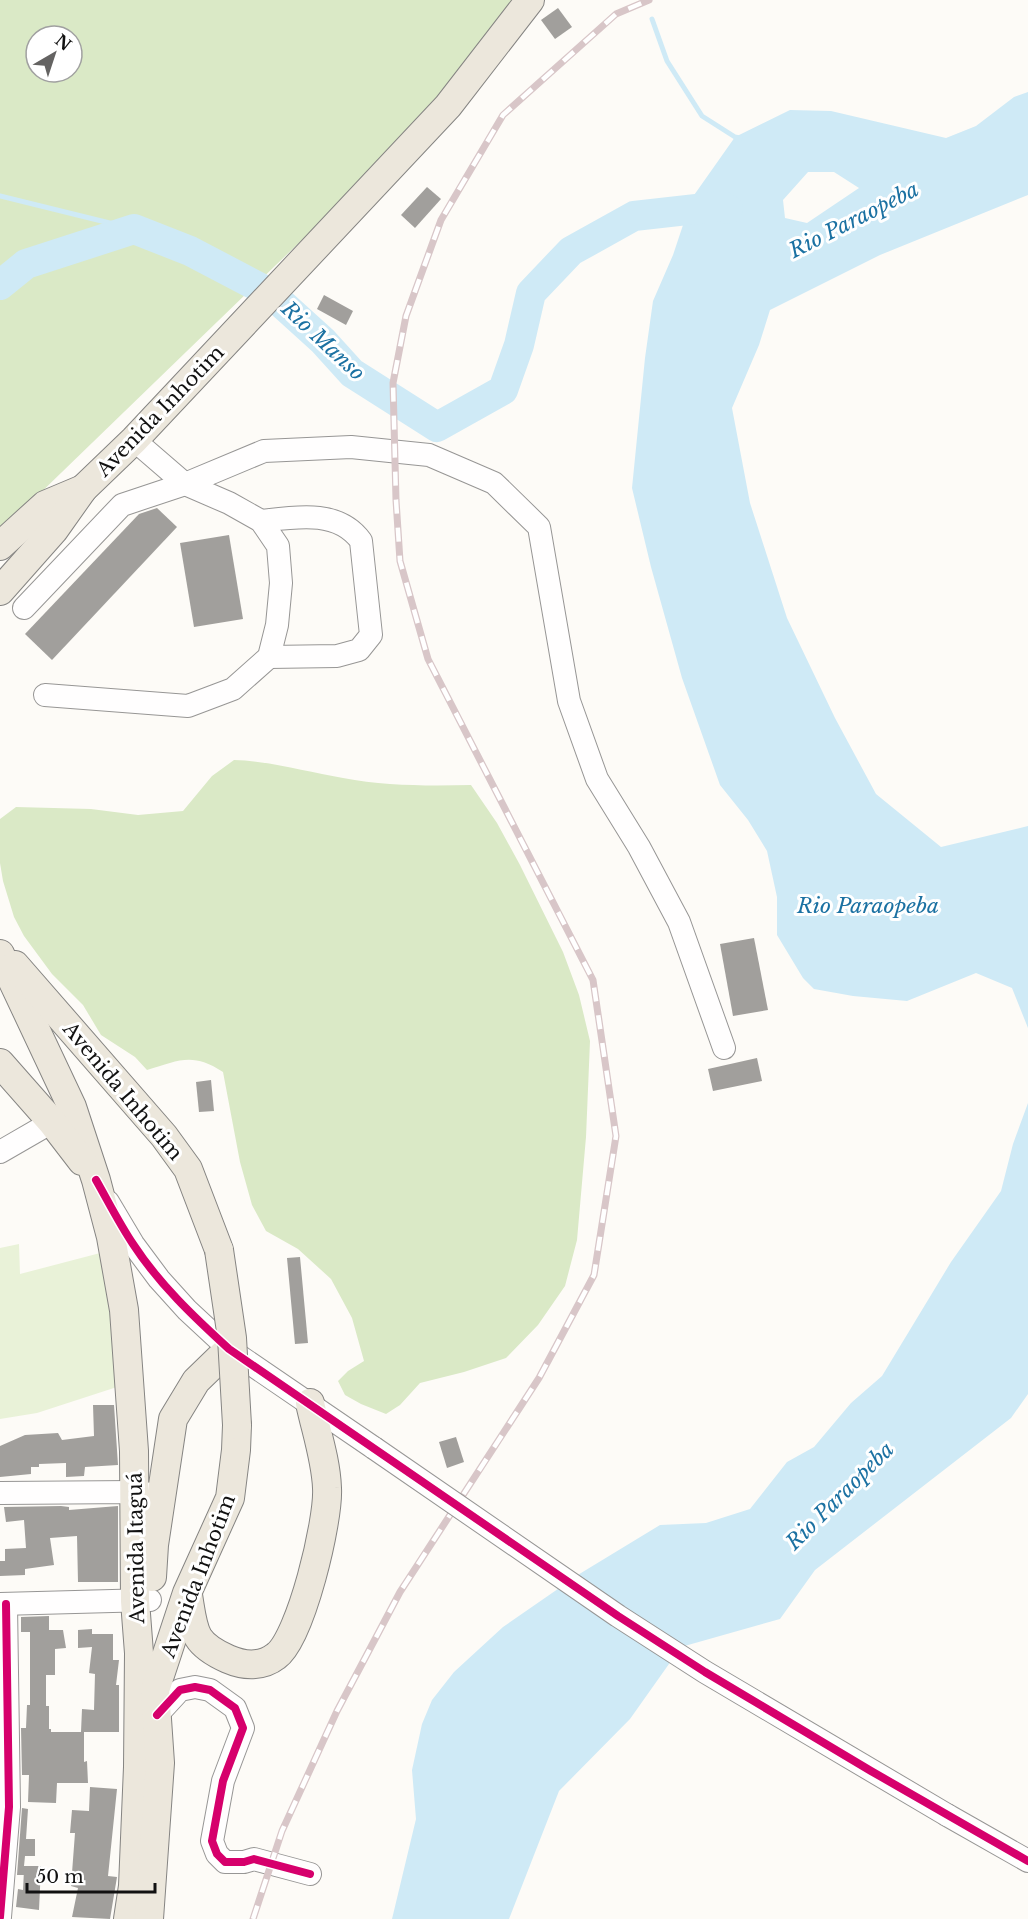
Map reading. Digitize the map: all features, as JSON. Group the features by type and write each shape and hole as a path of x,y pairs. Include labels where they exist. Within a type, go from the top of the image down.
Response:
{"main road":[{"name":"Avenida Inhotim","path":"0,591 54,530 83,489 134,440 448,106 530,0"},
{"name":"Avenida Inhotim","path":"0,546 45,505 83,489"},
{"name":"Avenida Inhotim","path":"0,947 170,1144 188,1169 219,1250 231,1338 237,1425 230,1498 188,1593 156,1702 160,1763 149,1919"},
{"name":"Avenida Itaguá","path":"0,954 72,1107 96,1180 111,1237 124,1310 132,1418 147,1493 139,1653 138,1767 133,1886 128,1919"},
{"path":"0,1063 52,1122 96,1180"},
{"path":"147,1493 173,1419 196,1381 229,1349"},
{"path":"188,1593 194,1633 213,1652 250,1666 277,1656 283,1647 299,1617 316,1561 325,1517 327,1489 310,1403"},
{"path":"132,1418 173,1419"},
{"path":"143,1601 156,1702"}],"street":[{"path":"45,695 188,706 233,689 268,657 277,625 281,583 278,546 261,521 229,503 185,484 134,440"},
{"path":"24,608 122,505 185,484 264,451 351,447 429,455 494,483 539,527 569,701 597,779 639,847 679,922 724,1048"},
{"path":"261,521 301,517 330,519 355,532 361,541 371,635 359,650 337,656 268,657"},
{"path":"0,1152 52,1122"},
{"path":"96,1180 133,1244 159,1279 187,1310 229,1349 608,1609 705,1672 1028,1861"},
{"path":"0,1493 147,1493"},
{"path":"0,1917 9,1807 3,1604 143,1601"},
{"path":"156,1702 180,1690 195,1687 210,1690 235,1708 243,1728 223,1781 212,1841 225,1862 244,1862 254,1858 310,1874"}],"green space":[{"path":"0,0 516,0 453,82 338,205 0,532"},
{"path":"234,760 375,783 471,785 497,823 563,952 579,995 590,1041 586,1137 577,1240 565,1286 538,1325 506,1358 420,1383 400,1405 386,1414 345,1395 338,1381 348,1371 364,1361 352,1318 331,1279 298,1249 266,1231 252,1205 240,1162 223,1072 194,1060 177,1061 147,1070 135,1057 101,1035 83,1005 52,974 24,936 14,917 3,881 0,863 0,819 16,807 91,809 138,815 183,811 212,776"},
{"path":"19,1244 20,1274 104,1252 117,1387 37,1413 0,1419 0,1248"}],"water":[{"name":"Rio Paraopeba","path":"1028,92 1028,195 880,255 770,310 759,345 732,408 750,503 787,618 835,718 876,794 941,847 1028,826 1028,1028 1012,988 976,973 907,1001 853,996 814,989 803,978 777,935 777,897 767,851 748,820 720,785 682,678 632,488 653,301 673,255 692,198 735,137 790,110 831,111 946,138 976,126 1014,97","holes":["808,172 834,172 859,188 807,223 785,218 783,200"]},
{"name":"Rio Paraopeba","path":"1028,1103 1028,1394 1011,1418 815,1570 780,1619 681,1647 630,1719 559,1791 509,1919 392,1919 416,1819 412,1770 422,1724 432,1700 454,1672 503,1627 581,1573 660,1525 706,1523 750,1509 787,1462 814,1447 851,1403 882,1376 951,1262 1001,1191 1013,1144"}],"building":[{"path":"558,8 572,27 555,39 541,20"},
{"path":"427,187 441,199 415,228 401,215"},
{"path":"324,295 353,311 346,325 317,309"},
{"path":"157,508 177,527 52,660 25,634 139,514"},
{"path":"229,535 243,619 194,627 180,543"},
{"path":"754,938 768,1010 733,1016 720,944"},
{"path":"757,1058 762,1081 713,1091 708,1069"},
{"path":"211,1080 214,1111 199,1112 196,1082"},
{"path":"300,1257 308,1343 295,1344 287,1258"},
{"path":"93,1405 114,1405 118,1465 85,1467 84,1476 66,1477 66,1463 39,1464 39,1467 31,1467 31,1474 0,1477 0,1446 25,1435 58,1433 62,1440 94,1436"},
{"path":"456,1437 464,1462 447,1468 439,1442"},
{"path":"118,1506 118,1582 78,1582 77,1536 50,1538 54,1565 25,1569 25,1575 0,1576 0,1561 5,1561 5,1549 26,1548 24,1520 6,1522 4,1507 69,1507 69,1510"},
{"path":"49,1616 49,1630 63,1630 66,1648 55,1649 55,1675 46,1675 49,1729 51,1732 81,1732 82,1709 94,1710 95,1674 89,1673 92,1647 78,1648 78,1630 92,1629 92,1634 113,1634 113,1660 119,1660 116,1685 119,1685 119,1732 84,1732 84,1762 87,1761 88,1783 57,1783 56,1803 28,1802 29,1775 22,1775 21,1728 26,1728 27,1705 30,1705 30,1632 21,1632 21,1617"},
{"path":"90,1787 117,1789 108,1876 117,1877 110,1919 72,1917 78,1888 71,1886 75,1833 70,1833 72,1810 89,1811"},
{"path":"22,1808 28,1809 26,1839 35,1839 35,1856 25,1856 24,1866 41,1866 39,1910 16,1907 18,1889 23,1890 24,1875 17,1875"}],"waterway":[{"path":"652,19 667,61 702,116 740,138"},
{"path":"0,196 134,229"},
{"name":"Rio Manso","path":"0,285 26,264 134,229 190,251 270,293 323,341 352,373 437,427 503,390 519,345 531,293 571,251 634,216 723,206 728,209"}],"railway":[{"path":"253,1919 282,1831 337,1711 400,1592 539,1378 594,1275 616,1136 593,980 428,659 400,561 393,383 406,316 441,220 503,115 616,14 649,0"}],"cycle path":[{"path":"96,1180 128,1236 154,1273 229,1349 618,1616 705,1672 1028,1861"},
{"path":"0,1917 9,1807 6,1604"},
{"path":"157,1715 180,1690 195,1687 210,1690 235,1708 243,1728 223,1781 212,1841 217,1854 225,1862 244,1862 254,1859 310,1874"}]}
